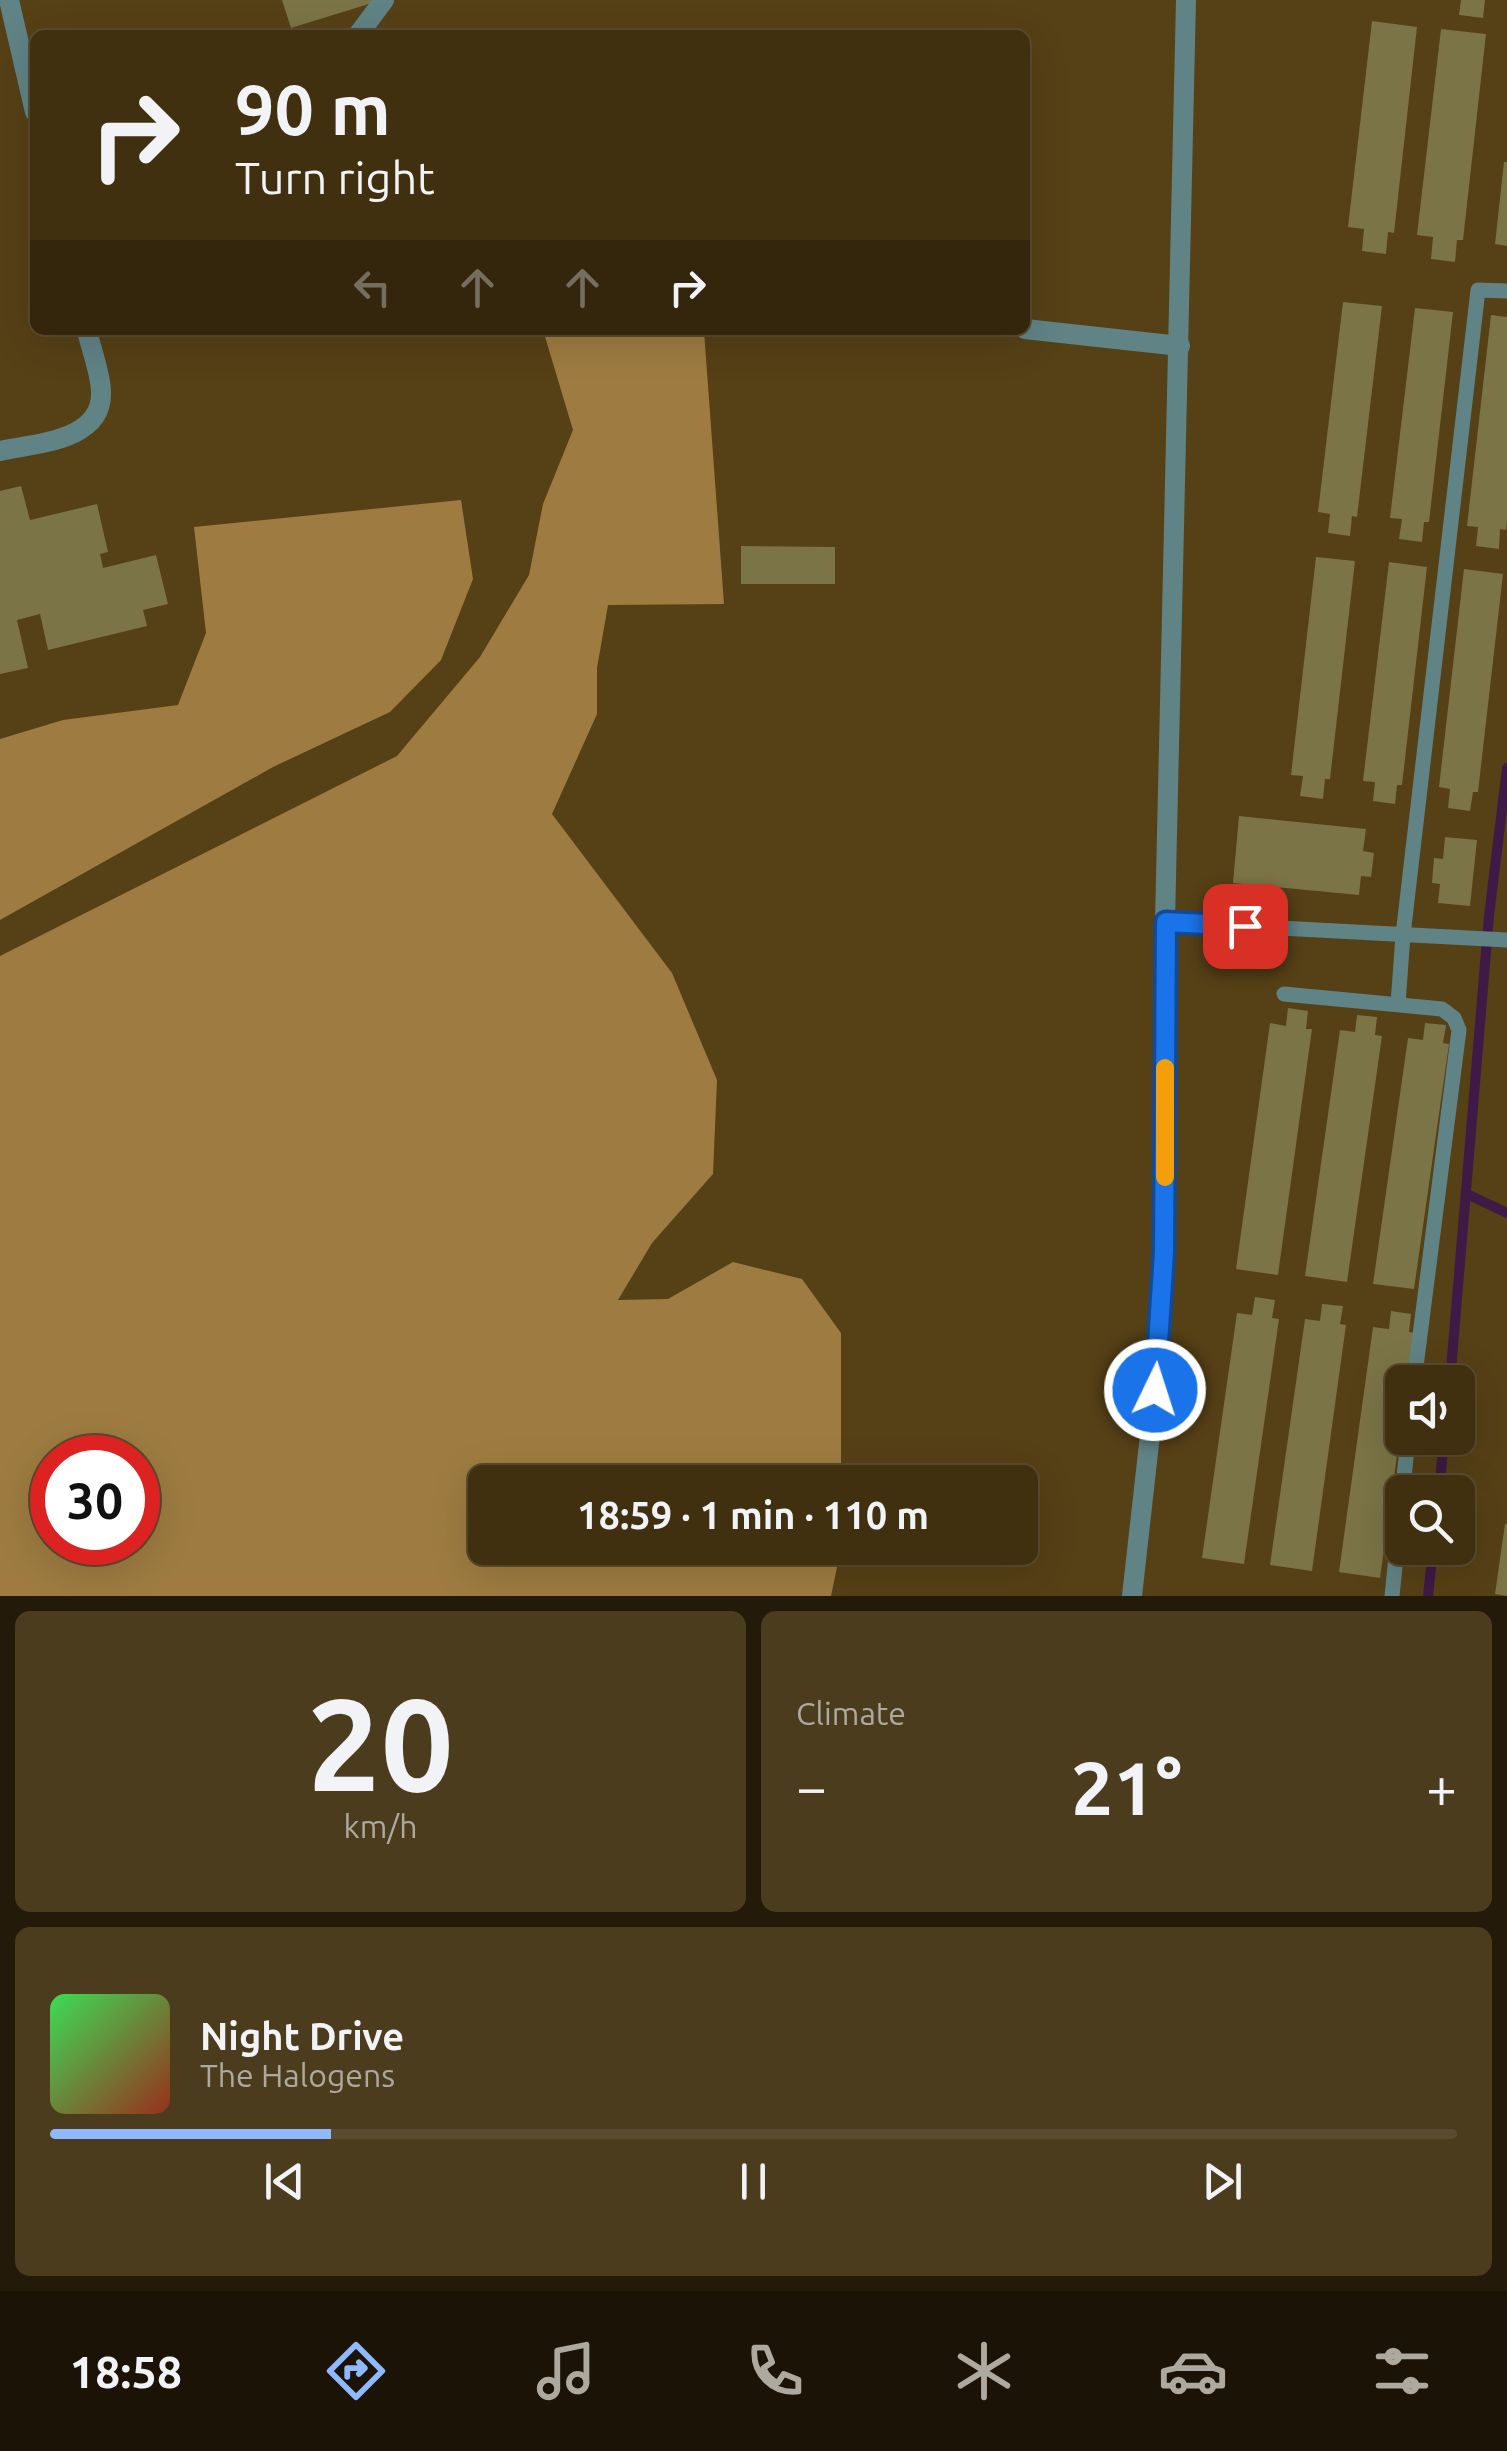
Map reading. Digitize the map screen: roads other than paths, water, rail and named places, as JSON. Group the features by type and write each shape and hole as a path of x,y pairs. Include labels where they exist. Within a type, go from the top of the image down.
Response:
{"street":[{"path":"8,0 30,91"},
{"path":"362,30 384,0"},
{"path":"1132,1596 1155,1390 1164,1252 1166,922 1186,0"},
{"path":"1030,331 1180,346"},
{"path":"0,451 80,432 98,415 101,392 88,335"}],"lane":[{"path":"1398,1004 1478,290 1507,291"},
{"path":"1166,922 1504,940"},
{"path":"1284,994 1442,1010 1454,1018 1458,1030 1416,1365"},
{"path":"1392,1596 1406,1455"}],"waterway":[{"path":"1451,1365 1489,916 1507,768"},
{"path":"1467,1194 1507,1213"},
{"path":"1441,1475 1442,1455"},
{"path":"1428,1596 1431,1565"}]}
